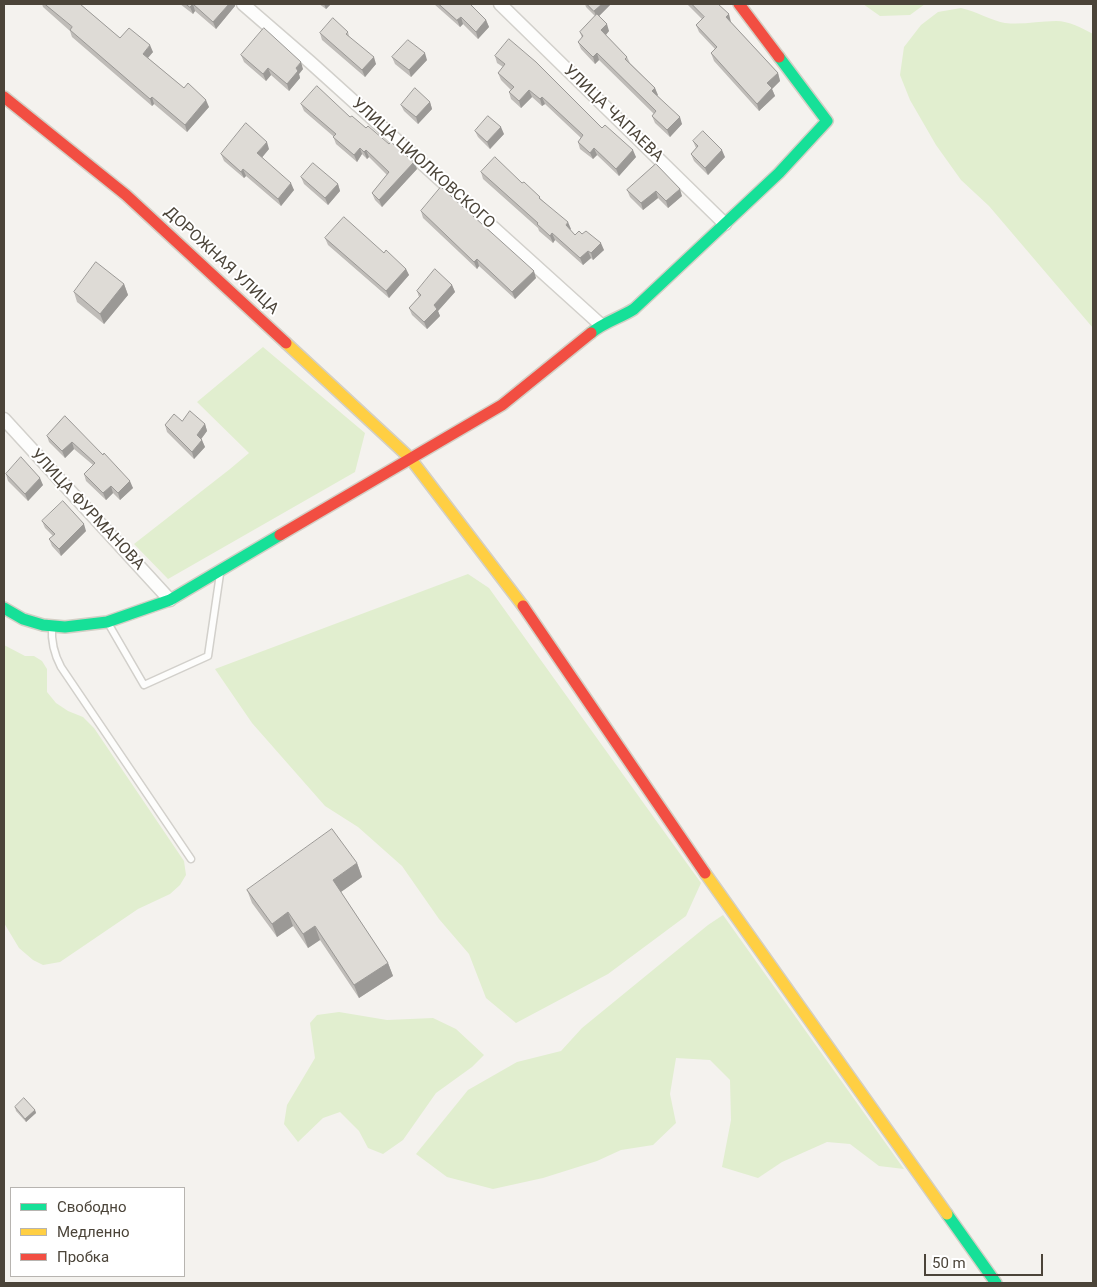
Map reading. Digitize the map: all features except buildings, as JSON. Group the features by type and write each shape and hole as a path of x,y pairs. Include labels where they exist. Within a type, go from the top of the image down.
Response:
{"main road":[{"path":"4,608 23,618 43,625 80,626 107,622 170,600 502,405 601,325 634,310 779,173 827,121 740,4"},
{"name":"ДОРОЖНАЯ УЛИЦА","path":"4,97 126,195 410,458 510,587 704,871 996,1283"}],"street":[{"name":"УЛИЦА ЦИОЛКОВСКОГО","path":"243,4 601,325"},
{"name":"УЛИЦА ЧАПАЕВА","path":"500,4 725,224"},
{"name":"УЛИЦА ФУРМАНОВА","path":"4,420 170,600"}],"lane":[{"path":"107,622 144,685 208,656 220,570"},
{"path":"52,626 52,642 55,656 61,667 191,859"}],"green space":[{"path":"863,4 925,4 910,15 880,16"},
{"path":"961,8 1005,23 1066,22 1093,34 1093,328 989,206 961,180 936,145 910,100 900,75 904,47 921,25 938,12"},
{"path":"263,347 365,433 355,472 168,579 134,544 249,453 197,402"},
{"path":"468,574 489,588 701,883 686,916 608,974 516,1023 486,998 469,954 439,919 402,866 358,827 325,806 252,723 215,669"},
{"path":"4,645 25,656 34,656 42,661 47,669 47,692 56,703 68,711 83,717 94,728 184,861 186,875 180,885 170,894 138,909 60,962 43,965 33,960 19,948 4,923"},
{"path":"723,915 904,1169 879,1166 850,1144 827,1142 782,1162 758,1178 722,1167 731,1120 730,1080 710,1060 676,1058 670,1094 676,1123 653,1145 621,1150 597,1161 543,1178 493,1189 447,1177 416,1154 468,1090 517,1062 561,1051 582,1028 708,925"},
{"path":"339,1012 387,1020 433,1018 456,1029 484,1055 472,1067 436,1093 403,1140 383,1154 368,1148 359,1131 340,1112 323,1118 298,1142 284,1124 287,1105 315,1058 310,1023 317,1015"}],"traffic: fast":[{"path":"591,333 634,309 779,173 827,121 779,57"},
{"path":"4,608 23,619 43,625 65,627 107,622 170,600 280,535"},
{"path":"947,1214 996,1283"}],"traffic: slow":[{"path":"286,343 410,458 523,606"},
{"path":"705,873 947,1214"}],"traffic: jam":[{"path":"739,4 779,57"},
{"path":"4,97 126,195 286,343"},
{"path":"280,535 502,405 591,333"},
{"path":"523,606 705,873"}]}
